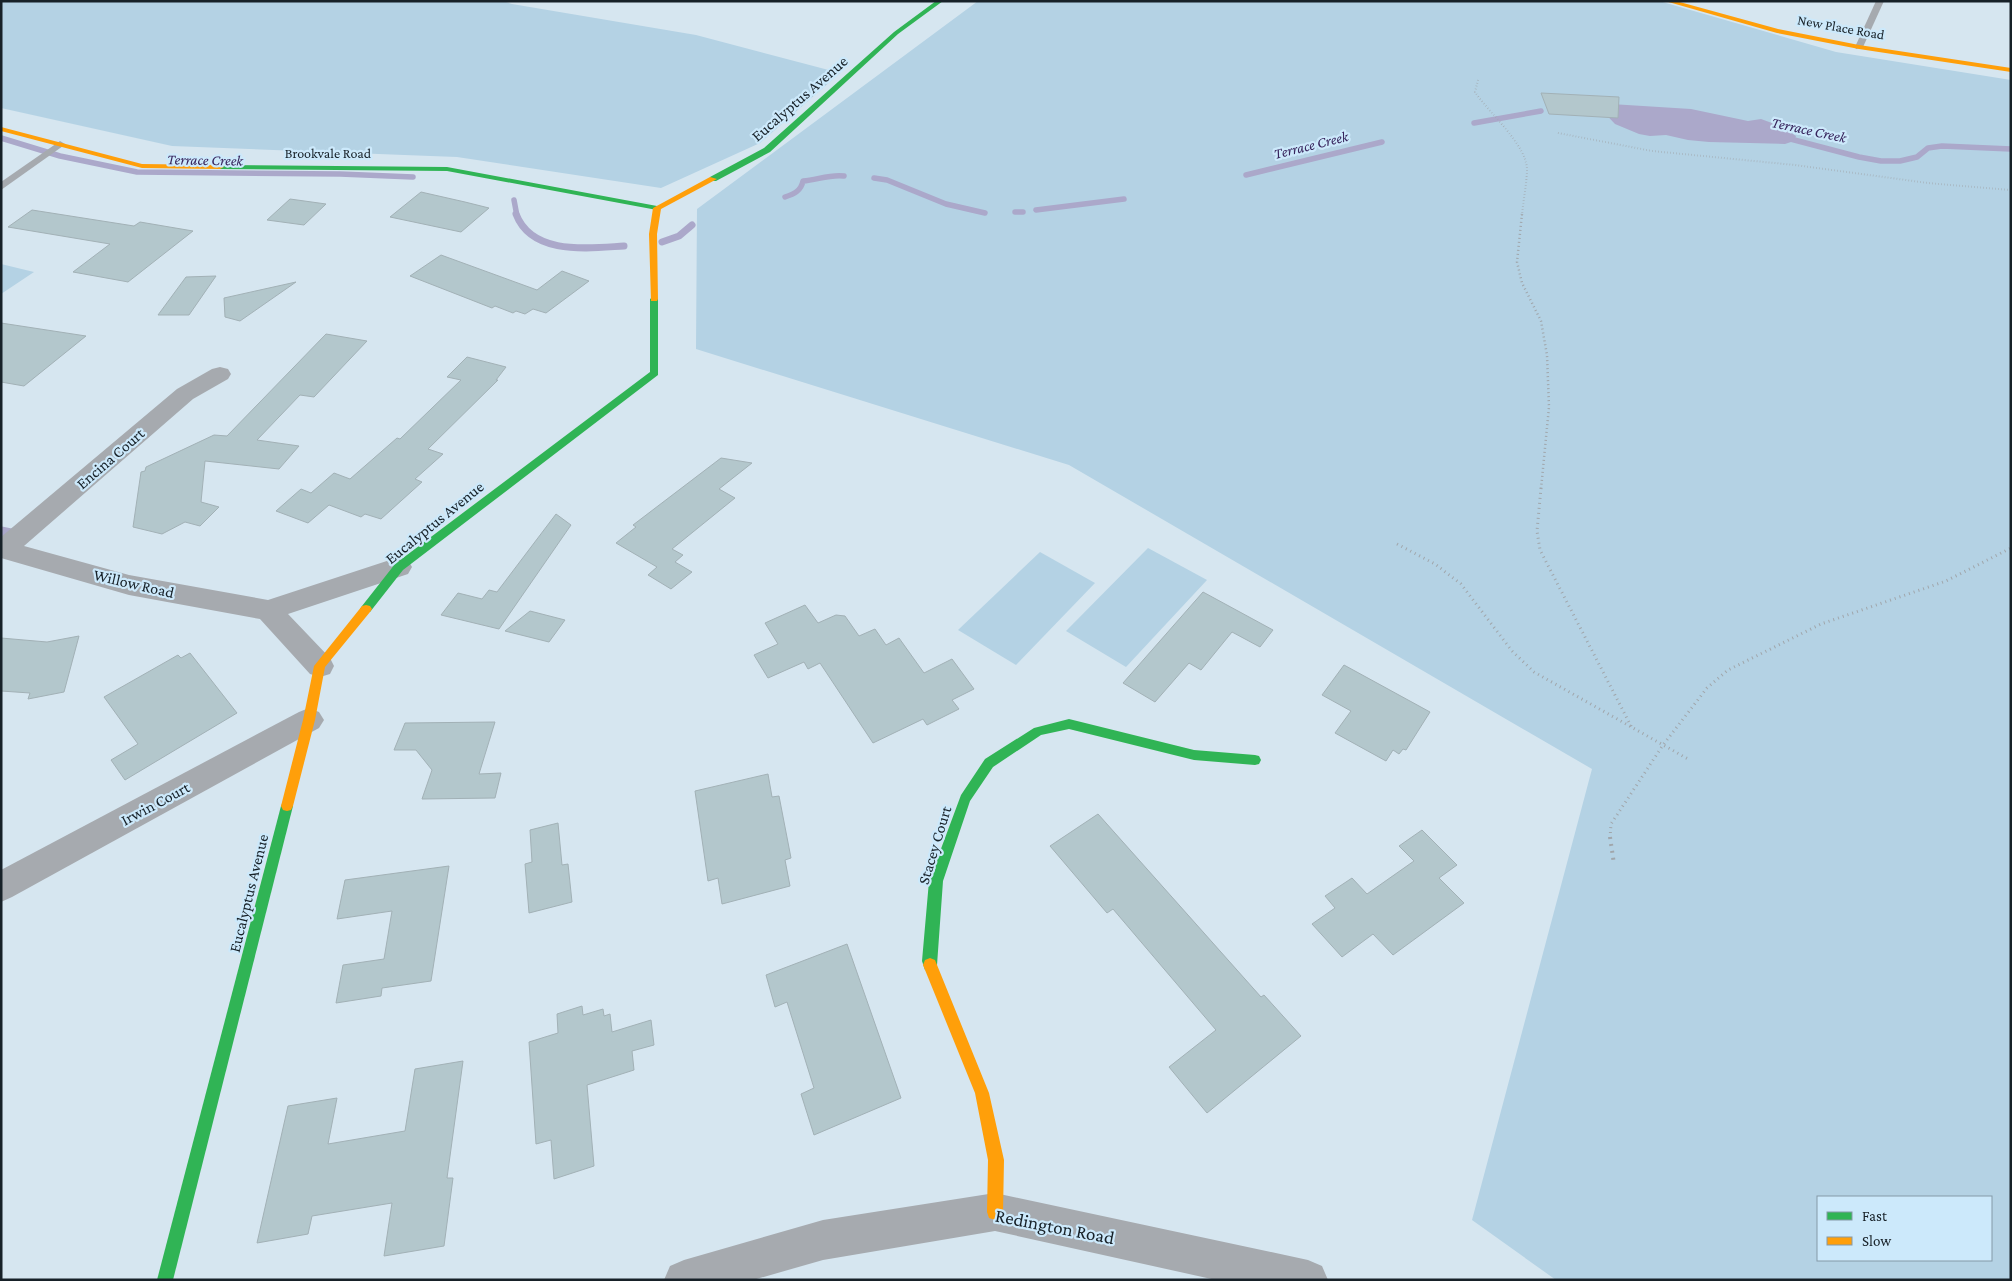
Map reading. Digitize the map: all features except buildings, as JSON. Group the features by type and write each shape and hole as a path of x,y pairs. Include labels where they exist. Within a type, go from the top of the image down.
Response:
{"street":[{"name":"Eucalyptus Avenue","path":"165,1280 309,720 320,666 399,567 655,373 653,234 657,208 767,150 896,33 940,1"},
{"name":"New Place Road","path":"1668,1 1777,31 1859,47 2011,70"},
{"name":"Brookvale Road","path":"1,129 142,166 447,169 657,208"},
{"name":"Encina Court","path":"3,549 185,394 220,374"},
{"name":"Willow Road","path":"3,549 129,585 268,610 399,567"},
{"path":"268,610 320,666"},
{"name":"Irwin Court","path":"1,887 309,720"},
{"name":"Stacey Court","path":"996,1212 996,1160 982,1093 929,961 936,881 965,800 988,763 1038,731 1070,724 1194,755 1255,760"},
{"name":"Redington Road","path":"684,1280 822,1240 996,1212 1308,1280"}],"lane":[{"path":"1859,47 1880,1"},
{"path":"1,187 59,145"}],"path":[{"path":"1478,80 1475,92 1491,114 1520,147 1527,166 1517,262 1522,283 1541,321 1547,355 1549,407 1537,532 1540,550 1632,728"},
{"path":"1558,133 1652,151 1795,165 1928,184 2011,190"},
{"path":"1397,544 1428,558 1448,572 1467,590 1490,620 1502,642 1530,669 1688,759"},
{"path":"1614,864 1610,840 1611,824 1663,745 1707,688 1728,670 1821,624 1946,581 2011,548"}],"shaded area":[{"path":"1,1 503,1 696,35 840,73 760,143 661,188 457,157 172,146 1,108"},
{"path":"978,1 1659,1 1836,52 2011,80 2011,1280 1556,1280 1472,1220 1592,769 1069,465 696,349 697,209"},
{"path":"1595,103 1691,109 1748,121 1761,119 1780,126 1796,136 1794,141 1785,144 1709,142 1666,135 1650,136 1639,134 1615,124"},
{"path":"1,264 34,272 1,294"},
{"path":"1148,548 1207,580 1126,667 1066,631"},
{"path":"1040,552 1095,583 1016,665 958,630"}],"waterway":[{"name":"Terrace Creek","path":"1474,123 1541,111"},
{"name":"Terrace Creek","path":"1783,137 1881,161 1900,161 1917,157 1928,148 1942,146 2011,149"},
{"name":"Terrace Creek","path":"1,138 60,156 137,172 340,174 413,177"},
{"name":"Terrace Creek","path":"1246,175 1382,142"},
{"name":"Terrace Creek","path":"785,197 797,192 803,181 844,176"},
{"name":"Terrace Creek","path":"874,178 887,180 946,204 985,213"},
{"name":"Terrace Creek","path":"1036,210 1124,199"},
{"name":"Terrace Creek","path":"514,200 517,216"},
{"name":"Terrace Creek","path":"1015,212 1023,212"},
{"name":"Terrace Creek","path":"517,216 524,228 535,237 548,243 563,247 579,248 624,246"},
{"name":"Terrace Creek","path":"662,242 679,236 692,225"},
{"path":"1,531 11,533"}],"traffic: fast":[{"path":"713,179 767,150 896,33 940,1"},
{"path":"220,167 447,169 657,208"},
{"path":"366,609 399,567 655,373 654,299"},
{"path":"930,965 936,881 965,799 989,763 1038,731 1069,724 1194,755 1255,760"},
{"path":"165,1280 287,806"}],"traffic: slow":[{"path":"1668,1 1777,31 1859,47 2011,70"},
{"path":"1,129 142,166 220,167"},
{"path":"654,299 653,234 657,208 713,179"},
{"path":"287,806 309,720 320,666 366,609"},
{"path":"930,965 982,1093 996,1160 995,1212"}]}
